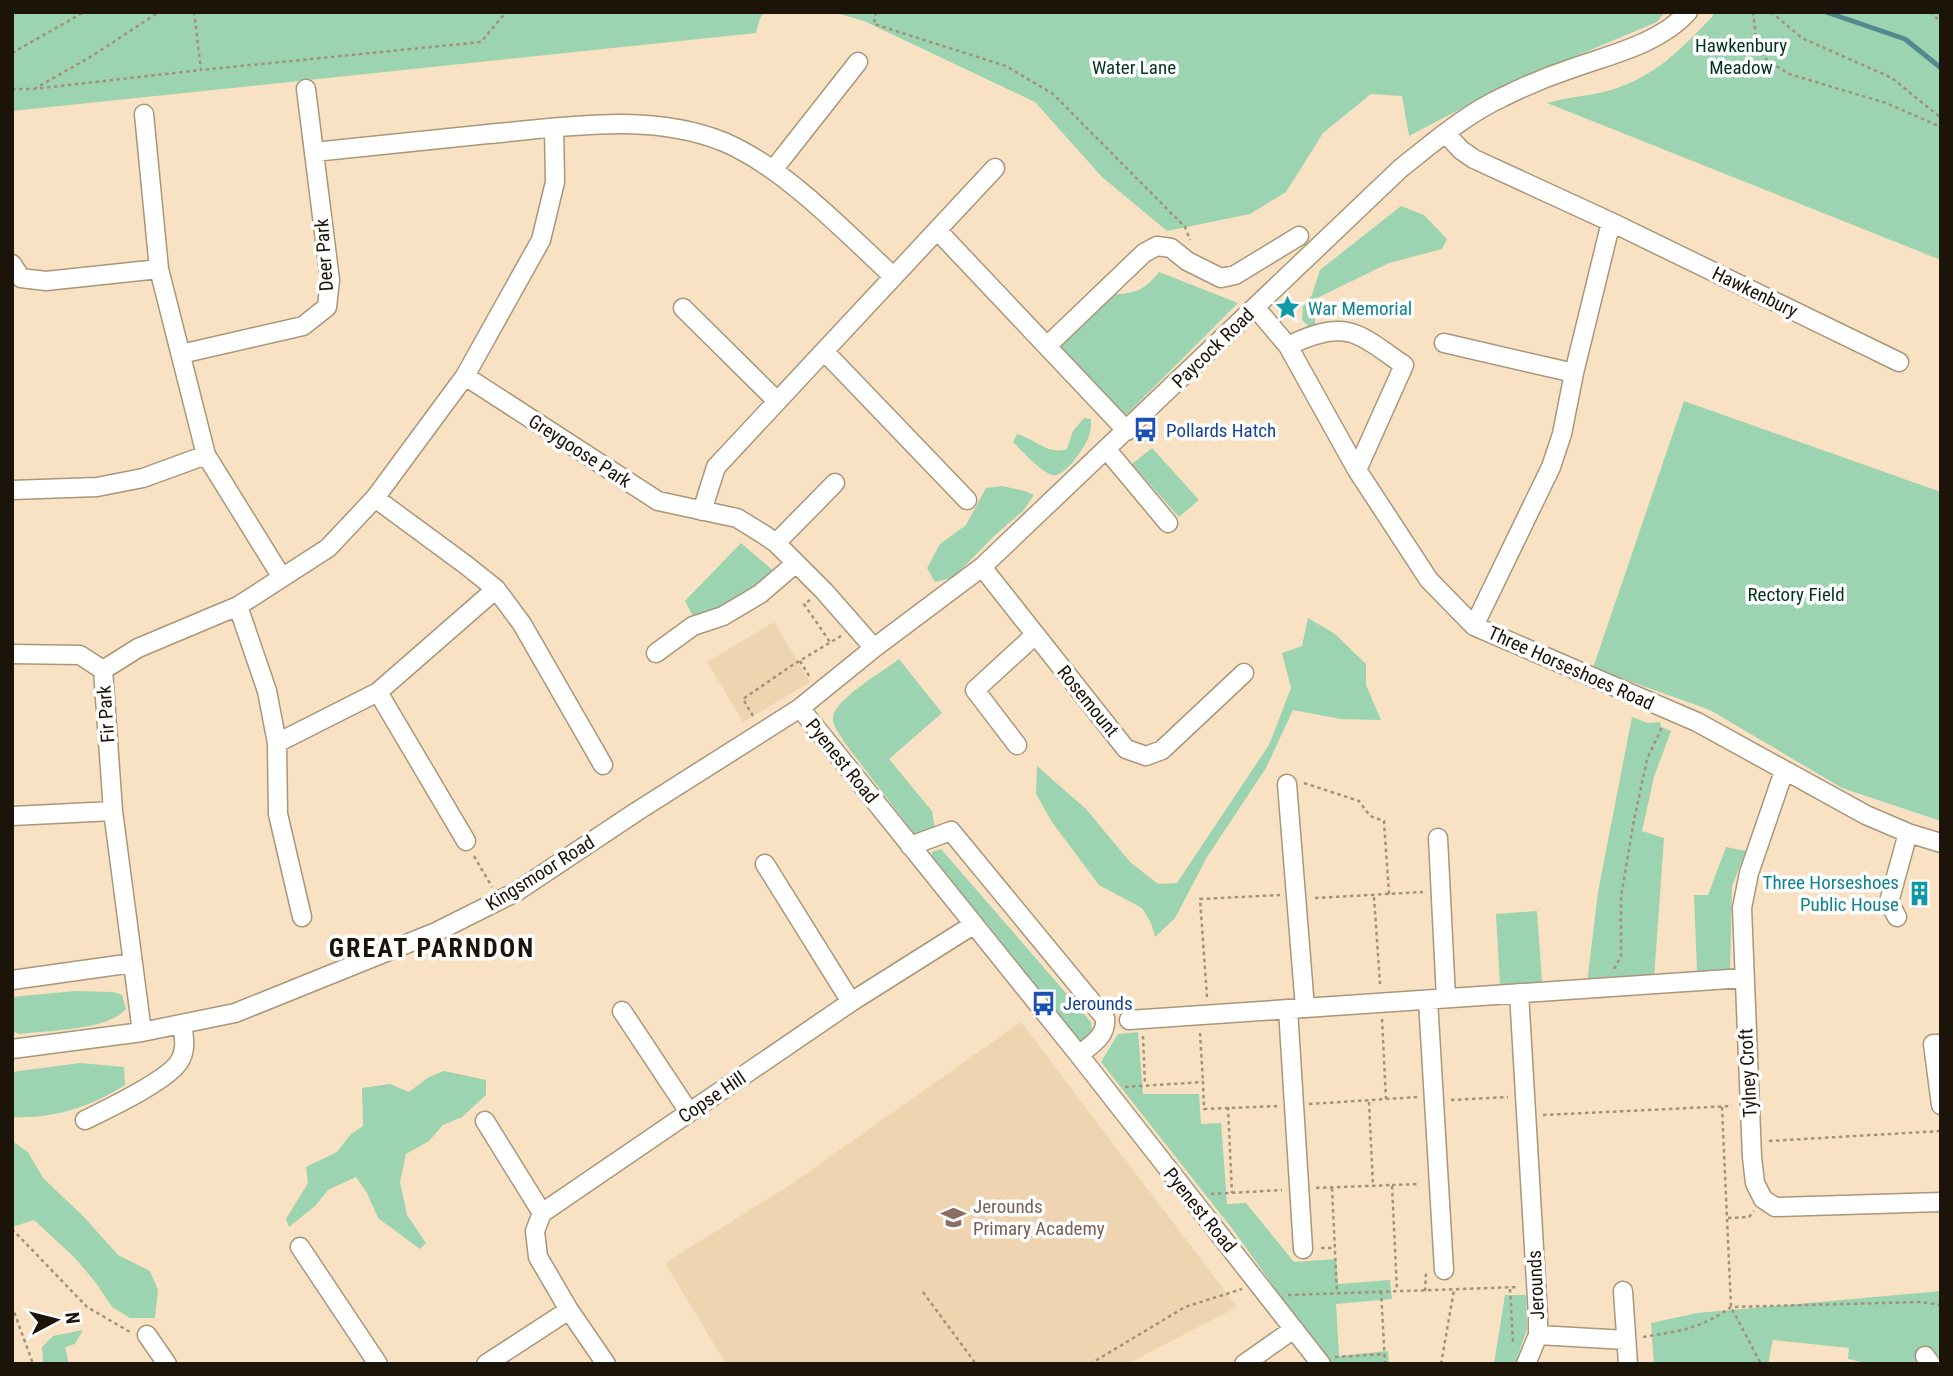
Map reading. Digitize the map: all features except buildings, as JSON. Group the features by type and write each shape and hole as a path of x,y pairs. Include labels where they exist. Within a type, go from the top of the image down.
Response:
{"street":[{"name":"Paycock Road","path":"800,708 874,648 982,567 1401,167 1473,113 1502,97 1566,70 1650,41 1688,12"},
{"path":"773,170 858,62"},
{"name":"Deer Park","path":"181,354 303,326 327,307 330,280 306,89"},
{"path":"144,114 159,269 206,455 281,576"},
{"path":"314,152 554,128 628,124 678,128 725,142 773,170 893,276"},
{"path":"103,670 138,648 238,606 328,548 375,499 465,376 541,240 555,182 554,128"},
{"name":"Hawkenbury","path":"1445,133 1474,159 1611,222 1899,362"},
{"path":"702,511 716,467 995,168"},
{"path":"1474,626 1551,467 1562,434 1611,222"},
{"path":"937,230 1127,431"},
{"path":"1047,346 1144,253 1157,246 1171,248 1187,261 1221,278 1236,275 1299,236"},
{"path":"12,264 21,278 46,281 159,269"},
{"name":"Three Horseshoes Road","path":"1255,307 1288,346 1357,470 1429,580 1474,626 1697,722 1866,815 1908,833 1941,843"},
{"path":"683,308 777,401"},
{"path":"1288,346 1307,337 1333,331 1356,334 1404,365 1357,470"},
{"path":"1444,343 1574,373"},
{"path":"824,351 967,500"},
{"name":"Greygoose Park","path":"465,376 658,501 737,518 776,543 824,591 874,648"},
{"path":"1107,450 1168,523"},
{"path":"12,490 97,487 143,478 206,455"},
{"path":"776,543 835,483"},
{"path":"375,499 496,589 522,624 603,765"},
{"path":"656,653 693,626 723,616 760,594 796,563"},
{"name":"Rosemount","path":"982,567 1126,749 1146,756 1162,750 1244,673"},
{"path":"277,743 378,692 496,589"},
{"path":"238,606 267,691 277,743 278,814 302,917"},
{"path":"1017,745 975,690 1035,635"},
{"name":"Fir Park","path":"12,654 80,655 103,670 113,811 142,1032"},
{"path":"378,692 466,841"},
{"name":"Kingsmoor Road","path":"12,1049 142,1032 235,1013 436,932 516,892 636,811 800,708"},
{"name":"Pyenest Road","path":"800,708 1079,1055 1320,1363"},
{"name":"Tylney Croft","path":"1763,1199 1755,1183 1751,1142 1742,908 1744,891 1784,771"},
{"path":"1287,784 1296,1008 1294,1105 1303,1249"},
{"path":"12,816 113,811"},
{"path":"910,846 951,831 1105,1018 1106,1028 1101,1036 1079,1055"},
{"path":"1897,917 1889,902 1908,833"},
{"path":"1438,838 1446,998"},
{"path":"765,864 851,1002"},
{"name":"Copse Hill","path":"542,1213 851,1002 973,925"},
{"path":"12,980 133,963"},
{"path":"1136,1019 1744,978"},
{"name":"Jerounds","path":"1519,993 1536,1286 1532,1349"},
{"path":"1427,1000 1444,1270"},
{"path":"622,1011 690,1112"},
{"path":"85,1120 153,1084 179,1063 185,1047 182,1024"},
{"path":"1941,1044 1934,1044 1941,1105"},
{"path":"485,1121 542,1213 535,1231 538,1257 569,1310 606,1364"},
{"path":"1763,1199 1775,1207 1941,1202"},
{"path":"300,1247 378,1364"},
{"path":"1623,1291 1628,1364"},
{"path":"486,1364 569,1310"},
{"path":"1244,1364 1294,1329"},
{"path":"147,1335 167,1364"},
{"path":"1532,1349 1626,1339"}],"path":[{"path":"13,52 84,12"},
{"path":"33,89 92,56 159,12"},
{"path":"194,12 201,70"},
{"path":"12,89 481,42 506,12"},
{"path":"876,12 874,24 1006,66 1053,94 1185,227 1201,268"},
{"path":"1754,12 1757,47 1767,60 1789,74 1886,103 1941,127"},
{"path":"1771,12 1802,38 1892,78 1941,118"},
{"path":"1930,12 1941,22"},
{"path":"804,604 830,642"},
{"path":"763,732 743,699 848,633"},
{"path":"800,661 812,680"},
{"path":"1604,988 1621,956 1621,897 1647,759 1670,710"},
{"path":"1287,784 1308,783 1359,801 1370,816 1384,821 1389,894"},
{"path":"466,841 499,901"},
{"path":"1374,895 1386,1099"},
{"path":"1199,1015 1204,1109 1386,1099 1525,1096"},
{"path":"1136,1019 1145,1085"},
{"path":"1104,1088 1203,1082"},
{"path":"1369,1100 1373,1186"},
{"path":"1526,1116 1749,1105"},
{"path":"1228,1107 1231,1193"},
{"path":"1723,1107 1731,1307 1761,1364"},
{"path":"1751,1142 1941,1131"},
{"path":"1189,1196 1423,1184 1424,1189 1439,1189"},
{"path":"1392,1185 1397,1291"},
{"path":"1332,1188 1337,1293"},
{"path":"1728,1218 1749,1217 1763,1199"},
{"path":"12,1229 87,1307 130,1332 147,1335"},
{"path":"1090,1364 1185,1307 1263,1290 1337,1293 1536,1286"},
{"path":"1510,1288 1513,1341 1532,1349"},
{"path":"1441,1364 1454,1290"},
{"path":"1381,1292 1385,1364"},
{"path":"923,1293 976,1364"},
{"path":"1626,1339 1685,1330 1709,1322 1731,1307 1920,1303 1941,1305"},
{"path":"12,1306 33,1364"},
{"path":"1320,1363 1334,1357 1384,1354"}],"shaded area":[{"path":"774,622 810,682 743,722 707,662"},
{"name":"Jerounds Primary Academy","path":"1021,1022 1237,1307 1127,1364 726,1364 665,1263 790,1185"}],"green space":[{"path":"12,12 765,12 760,18 756,33 12,111"},
{"name":"Water Lane","path":"833,12 1665,12 1657,22 1504,86 1409,136 1402,96 1371,94 1323,133 1286,192 1250,214 1167,231 1102,177 1035,102 864,21"},
{"name":"Hawkenbury Meadow","path":"1714,12 1941,12 1941,260 1547,103 1611,90 1641,77 1678,51"},
{"path":"1401,206 1424,215 1447,239 1442,249 1389,263 1313,300 1316,333 1302,320 1303,306 1312,295 1320,270"},
{"path":"1159,272 1238,303 1124,417 1058,346 1109,295 1138,290"},
{"name":"Rectory Field","path":"1684,401 1941,492 1941,821 1842,788 1710,710 1593,668"},
{"path":"1084,418 1091,419 1087,441 1074,461 1057,475 1042,470 1013,442 1017,434 1048,449 1067,449 1073,431"},
{"path":"1152,448 1199,500 1179,517 1132,464"},
{"path":"1002,486 1034,495 1023,511 954,577 935,582 927,568 940,544 966,525 986,488"},
{"path":"741,543 776,573 723,616 696,622 685,601"},
{"path":"1308,618 1335,634 1366,664 1366,685 1381,720 1341,719 1293,710 1266,768 1207,857 1175,918 1155,937 1142,908 1099,885 1052,822 1036,794 1037,766 1086,809 1130,862 1158,884 1177,883 1269,745 1291,688 1282,653 1302,646"},
{"path":"899,659 942,713 889,759 932,811 935,829 916,836 844,742 833,720 842,702"},
{"path":"1632,717 1648,723 1660,722 1661,727 1671,731 1654,777 1642,831 1664,838 1654,979 1587,983 1598,892"},
{"path":"1726,847 1746,851 1732,886 1730,970 1697,972 1694,895 1708,895"},
{"path":"941,849 1091,1022 1092,1033 1082,1043 932,857 932,852"},
{"path":"1537,911 1542,982 1500,985 1496,914"},
{"path":"75,991 113,992 122,995 126,1009 105,1022 91,1026 20,1034 12,1031 12,997"},
{"path":"1138,1032 1143,1094 1199,1094 1201,1124 1221,1123 1227,1204 1246,1203 1294,1262 1336,1259 1338,1284 1390,1280 1392,1299 1336,1304 1339,1356 1388,1351 1389,1364 1329,1364 1234,1231 1101,1062 1118,1034"},
{"path":"80,1063 124,1067 125,1085 98,1100 57,1114 12,1117 12,1072"},
{"path":"444,1071 486,1080 486,1095 462,1117 443,1125 429,1141 406,1154 400,1182 407,1215 426,1243 420,1249 378,1218 367,1193 356,1177 328,1190 315,1206 289,1227 286,1219 308,1183 306,1167 337,1152 351,1134 363,1126 362,1088 390,1084 409,1092 429,1077"},
{"path":"12,1141 28,1152 43,1178 84,1217 118,1255 150,1271 158,1290 155,1318 130,1318 112,1307 75,1258 34,1220 12,1227"},
{"path":"1941,1291 1941,1354 1921,1364 1870,1364 1848,1359 1849,1348 1773,1340 1768,1364 1654,1364 1651,1323 1697,1313"},
{"path":"1505,1295 1526,1295 1527,1329 1515,1364 1494,1364"},
{"path":"83,1330 75,1344 65,1347 69,1364 43,1364 42,1347 53,1336"}],"waterway":[{"path":"1826,12 1905,39 1941,68"}],"place":[{"name":"War Memorial","path":"1288,308"},
{"name":"Pollards Hatch","path":"1146,430"},
{"name":"Three Horseshoes Public House","path":"1919,893"},
{"name":"Jerounds","path":"1043,1003"},
{"name":"Jerounds Primary Academy","path":"953,1217"}],"district":[{"name":"GREAT PARNDON","path":"432,948"}]}
